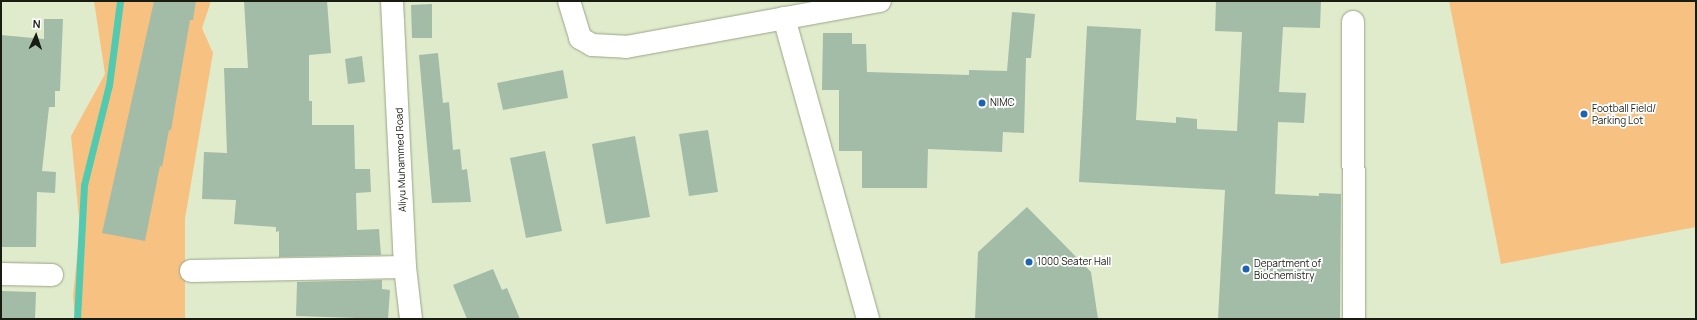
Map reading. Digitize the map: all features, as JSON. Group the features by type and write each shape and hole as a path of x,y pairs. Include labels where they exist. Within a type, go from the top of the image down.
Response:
{"street":[{"name":"Aliyu Muhammed Road","path":"392,1 405,267 411,319"},
{"path":"570,1 580,38 592,46 626,47 880,1"},
{"path":"784,18 868,319"},
{"path":"1353,22 1354,319"},
{"path":"190,271 405,267"},
{"path":"1,274 52,275"}],"shaded area":[{"path":"94,1 211,1 202,28 213,53 185,219 185,319 75,319 73,296 80,228 71,136 105,74"},
{"name":"Football Field/ Parking Lot","path":"1449,1 1696,1 1696,227 1501,264"}],"building":[{"path":"154,1 196,1 193,20 190,20 171,130 169,130 162,167 160,166 145,241 102,233"},
{"path":"244,1 327,1 331,53 309,55 309,101 312,101 312,125 354,125 355,169 370,169 371,192 356,193 357,230 379,229 381,255 279,257 279,231 276,232 276,227 234,224 236,200 202,199 204,152 227,153 224,68 248,68"},
{"path":"1216,1 1321,1 1320,28 1283,27 1279,92 1306,93 1304,123 1278,122 1275,194 1319,196 1319,193 1341,194 1340,319 1218,319 1225,190 1079,182 1087,26 1141,29 1136,120 1176,123 1176,117 1197,119 1197,129 1237,131 1242,32 1215,31"},
{"path":"432,4 432,38 412,38 411,5"},
{"path":"1012,12 1035,14 1031,58 1026,58 1024,133 1003,132 1002,152 928,149 927,188 862,188 862,151 839,151 839,90 822,90 823,33 852,33 852,44 866,44 867,72 969,75 969,70 1007,71"},
{"path":"44,19 63,19 60,91 55,91 55,107 49,107 42,171 56,172 55,193 37,192 36,247 1,247 1,35 44,39"},
{"path":"438,53 443,103 449,102 453,150 460,149 462,170 467,169 471,202 432,203 419,55"},
{"path":"362,56 365,82 348,84 345,59"},
{"path":"563,70 568,98 503,110 497,83"},
{"path":"708,130 718,192 689,196 679,134"},
{"path":"635,136 650,217 606,224 592,144"},
{"path":"545,151 562,231 526,238 510,158"},
{"name":"1000 Seater Hall","path":"1027,207 1091,272 1098,319 975,319 978,252"},
{"path":"493,269 502,290 507,288 520,319 467,319 453,285"},
{"path":"382,280 382,289 390,290 388,319 296,316 297,282"},
{"path":"1,291 36,292 35,319 1,319"}],"waterway":[{"path":"77,319 84,185 109,85 120,1"}],"place":[{"name":"NIMC","path":"982,103"},
{"name":"Football Field/ Parking Lot","path":"1584,114"},
{"name":"1000 Seater Hall","path":"1029,262"},
{"name":"Department of Biochemistry","path":"1246,269"}]}
